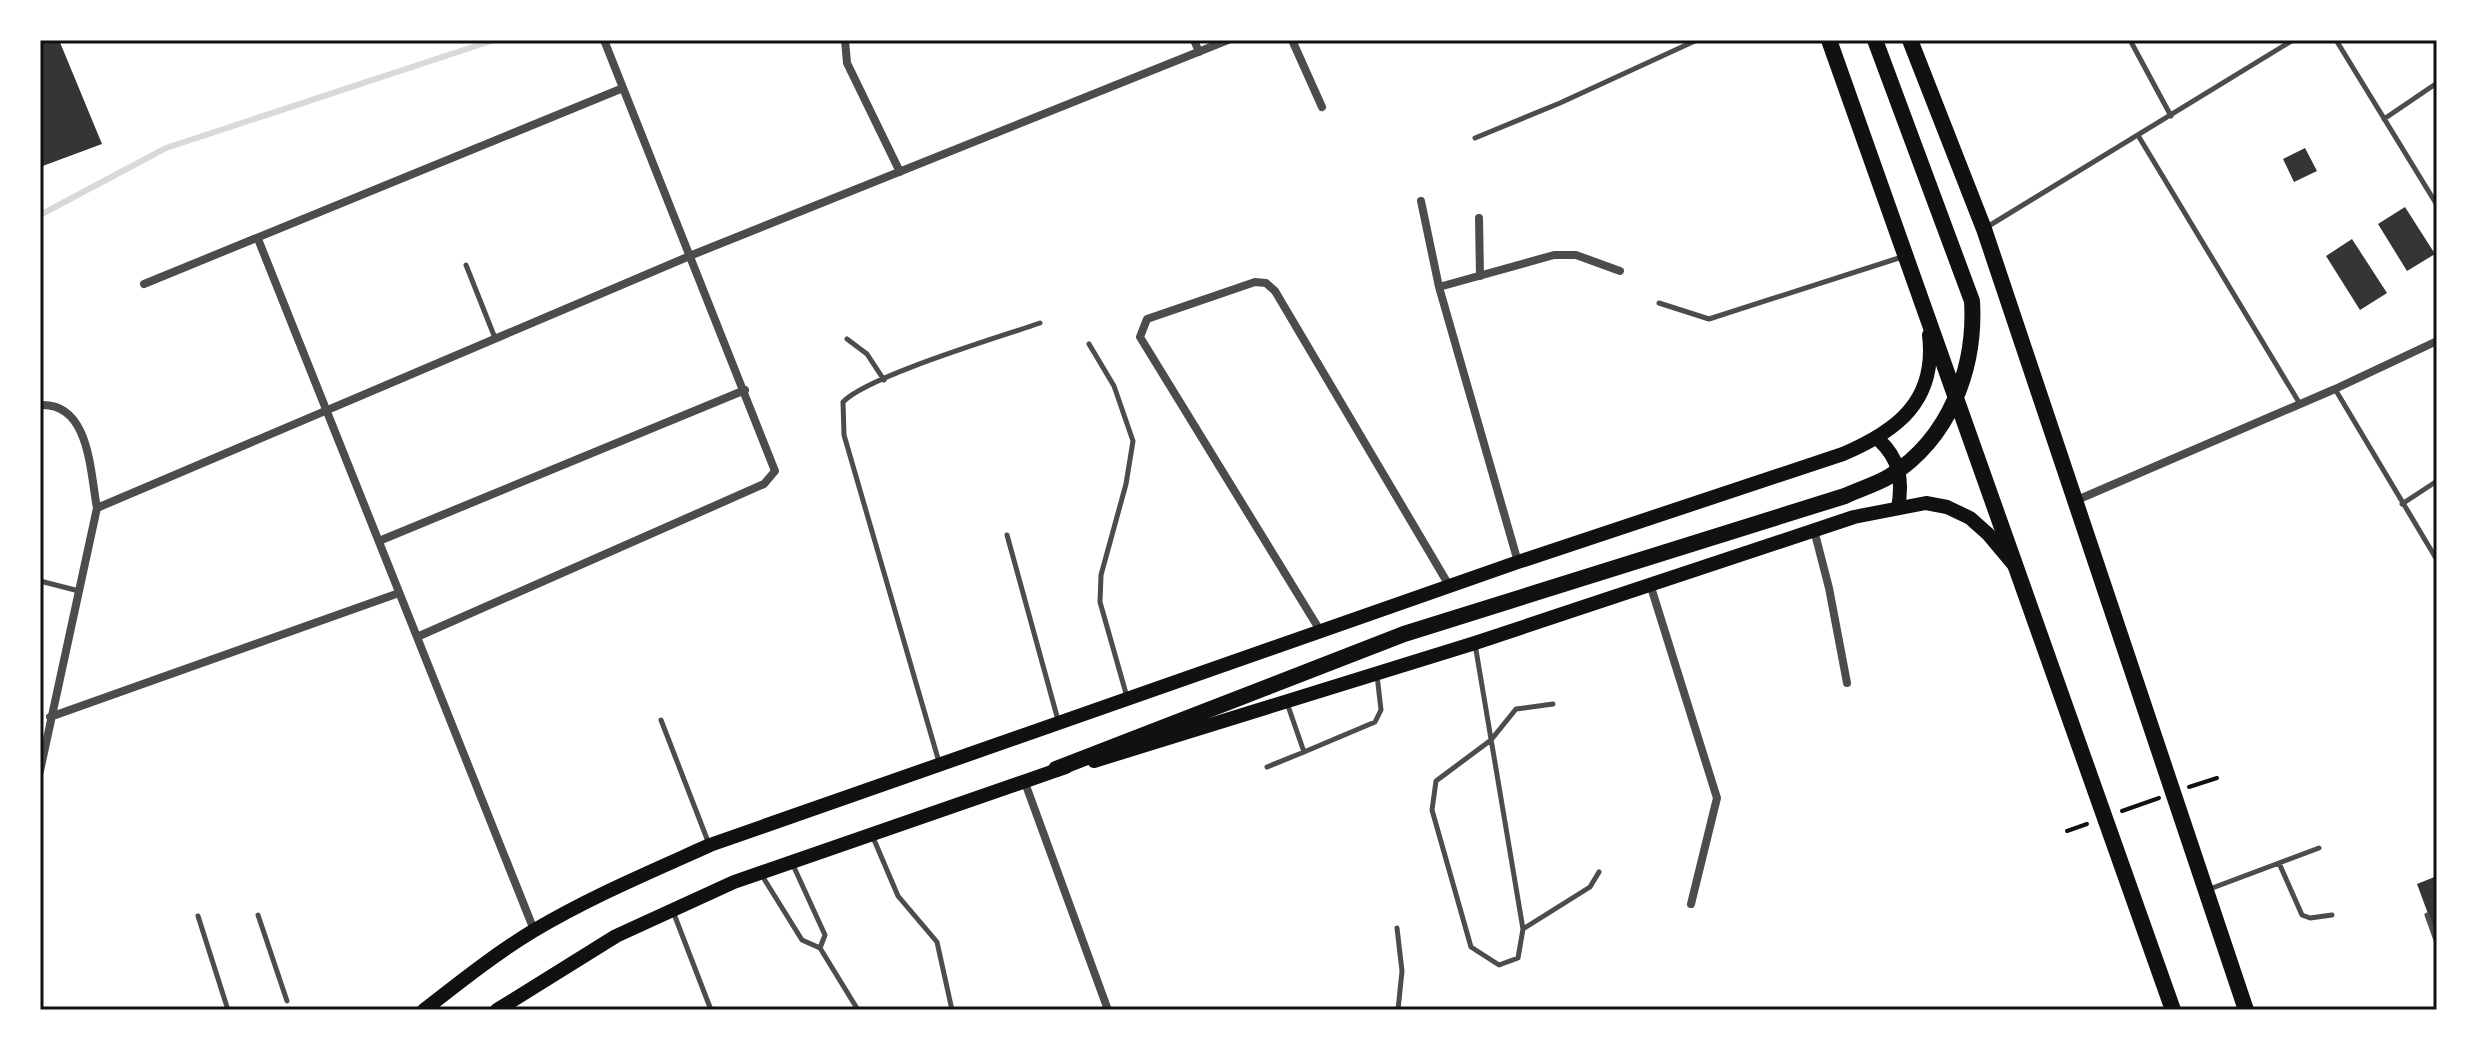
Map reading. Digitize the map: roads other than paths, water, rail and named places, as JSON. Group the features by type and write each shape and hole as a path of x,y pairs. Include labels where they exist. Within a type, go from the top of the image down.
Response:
{"highway":[{"path":"1829,40 2173,1010"},
{"path":"1056,769 1404,634 1845,496 1890,477 1914,456 1941,425 1968,369 1974,331 1972,301 1875,40"},
{"path":"1910,40 1984,229 2246,1010"}],"main road":[{"path":"424,1010 534,930 606,891 710,845 941,767 1518,562 1843,454 1878,439 1901,422 1917,401 1928,374 1931,351 1927,318"},
{"path":"1878,439 1897,464 1901,479 1898,508"},
{"path":"497,1010 604,943 672,909 760,873 1056,769 1117,755 1377,674 1814,530 1926,503 1970,518 2014,566"}],"street":[{"path":"417,637 773,478 775,463 604,40"},
{"path":"845,40 847,63 900,172"},
{"path":"1194,40 1199,52"},
{"path":"97,508 692,255 1228,40"},
{"path":"1292,40 1322,107"},
{"path":"144,284 623,88"},
{"path":"1421,201 1439,287 1518,562"},
{"path":"1479,218 1480,276"},
{"path":"258,239 534,930"},
{"path":"1439,287 1554,255 1576,255 1620,271"},
{"path":"1322,633 1140,337 1140,329 1147,319 1255,282 1266,283 1275,291 1450,587"},
{"path":"2077,500 2335,389 2437,341"},
{"path":"379,541 745,390"},
{"path":"40,405 55,406 67,412 80,428 97,508 40,771"},
{"path":"1814,530 1829,588 1847,683"},
{"path":"1650,584 1717,798 1691,904"},
{"path":"50,717 399,593"},
{"path":"1024,780 1108,1010"}],"lane":[{"path":"1475,138 1697,40"},
{"path":"2130,40 2171,116"},
{"path":"1984,229 2293,40"},
{"path":"2336,40 2437,205"},
{"path":"2384,119 2437,83"},
{"path":"2139,137 2300,404"},
{"path":"1659,303 1709,319 1905,256"},
{"path":"466,265 495,339"},
{"path":"941,767 841,415 843,402 851,393 1040,323"},
{"path":"847,339 867,354 884,380"},
{"path":"1089,344 1114,386 1133,441 1126,484 1101,575 1100,602 1128,700"},
{"path":"2335,389 2437,560"},
{"path":"2402,504 2437,481"},
{"path":"1007,535 1059,725"},
{"path":"40,581 79,591"},
{"path":"1475,643 1491,740 1523,929 1518,958 1499,965 1471,947 1432,810 1436,781 1491,740 1516,709 1553,704"},
{"path":"1267,767 1379,718 1377,674"},
{"path":"1287,702 1304,752"},
{"path":"661,720 710,845"},
{"path":"871,834 898,896 937,942 952,1010"},
{"path":"2206,890 2319,848"},
{"path":"792,862 825,935 820,948"},
{"path":"2279,863 2302,915 2310,918 2332,915"},
{"path":"1523,929 1590,887 1599,872"},
{"path":"760,873 802,940 820,948 858,1010"},
{"path":"672,909 711,1010"},
{"path":"258,915 287,1001"},
{"path":"2427,915 2437,943"},
{"path":"198,916 228,1010"},
{"path":"1397,928 1402,971 1398,1010"}],"waterway":[{"path":"40,215 166,148 494,40"}]}
